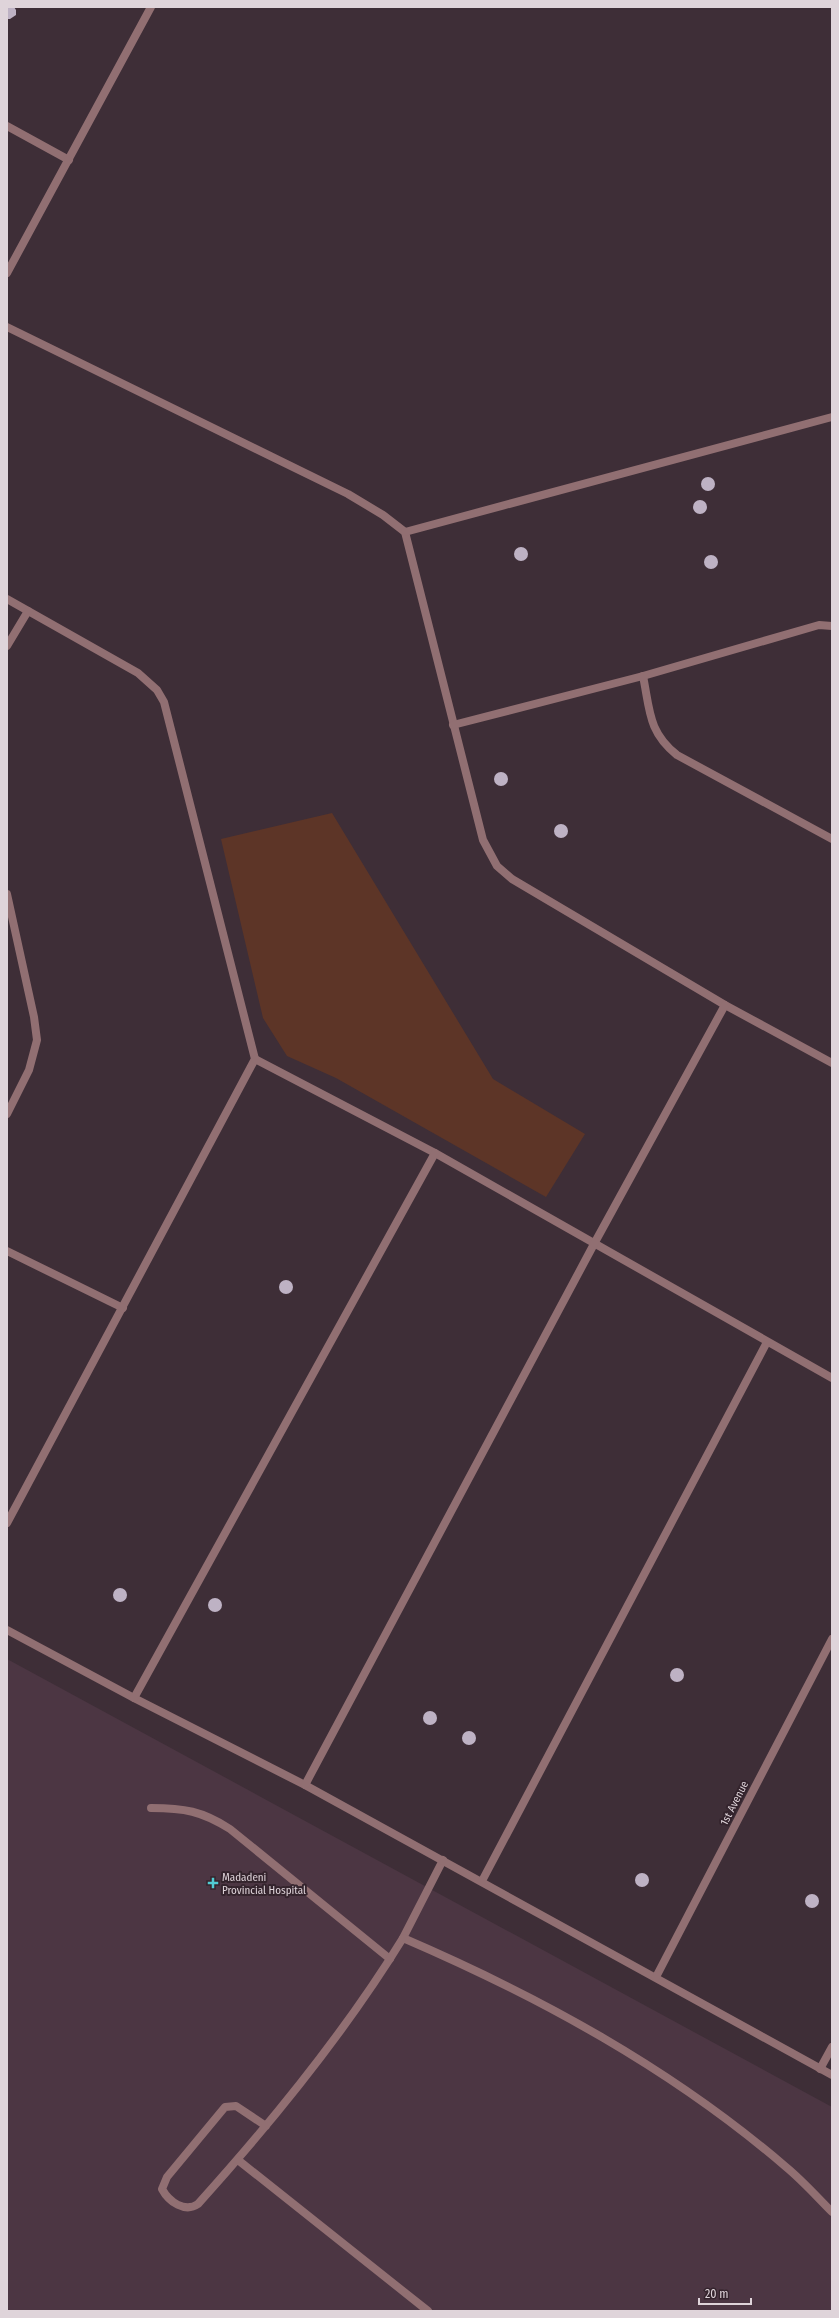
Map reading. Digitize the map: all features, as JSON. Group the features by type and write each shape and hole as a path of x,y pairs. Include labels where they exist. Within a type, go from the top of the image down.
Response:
{"street":[{"path":"7,273 151,7"},
{"path":"7,126 69,160"},
{"path":"7,327 348,494 383,515 406,532 453,725 483,840 497,866 512,879 725,1005 832,1063"},
{"path":"406,532 832,417"},
{"path":"7,599 138,673 157,690 164,702 255,1059 7,1523"},
{"path":"7,646 28,611"},
{"path":"453,725 642,676 819,625 832,626"},
{"path":"642,676 653,727 665,745 678,755 832,839"},
{"path":"7,894 34,1017 37,1040 29,1070 7,1114"},
{"path":"305,1785 594,1244 725,1005"},
{"path":"255,1059 434,1153 832,1378"},
{"path":"134,1698 434,1153"},
{"path":"7,1251 122,1308"},
{"path":"482,1881 767,1342"},
{"path":"7,1630 134,1698 305,1785 482,1881 832,2075"},
{"name":"1st Avenue","path":"656,1977 832,1639"},
{"path":"151,1808 196,1811 212,1818 230,1829 390,1959"},
{"path":"266,2126 236,2106 225,2107 167,2177 162,2189 165,2194 183,2207 193,2208 238,2160 266,2126 364,1999 403,1938 443,1860"},
{"path":"403,1938 460,1963 546,2006 657,2070 726,2119 782,2163 832,2212"},
{"path":"820,2068 832,2047"},
{"path":"238,2160 428,2311"}],"shaded area":[{"path":"332,813 493,1079 585,1134 546,1197 336,1078 287,1056 263,1018 221,839"},
{"name":"Madadeni Provincial Hospital","path":"7,1659 832,2107 832,2311 7,2311"}],"building":[{"path":"7,7 14,7 16,10 16,15 10,19 7,19"},
{"path":"705,477 711,477 715,481 715,487 711,491 705,491 701,487 701,481"},
{"path":"697,500 703,500 707,504 707,510 703,514 697,514 693,510 693,504"},
{"path":"518,547 524,547 528,551 528,557 524,561 518,561 514,557 514,551"},
{"path":"708,555 714,555 718,559 718,565 714,569 708,569 704,565 704,559"},
{"path":"498,772 504,772 508,776 508,782 504,786 498,786 494,782 494,776"},
{"path":"558,824 564,824 568,828 568,834 564,838 558,838 554,834 554,828"},
{"path":"283,1280 289,1280 293,1284 293,1290 289,1294 283,1294 279,1290 279,1284"},
{"path":"117,1588 123,1588 127,1592 127,1598 123,1602 117,1602 113,1598 113,1592"},
{"path":"212,1598 218,1598 222,1602 222,1608 218,1612 212,1612 208,1608 208,1602"},
{"path":"674,1668 680,1668 684,1672 684,1678 680,1682 674,1682 670,1678 670,1672"},
{"path":"427,1711 433,1711 437,1715 437,1721 433,1725 427,1725 423,1721 423,1715"},
{"path":"466,1731 472,1731 476,1735 476,1741 472,1745 466,1745 462,1741 462,1735"},
{"path":"639,1873 645,1873 649,1877 649,1883 645,1887 639,1887 635,1883 635,1877"},
{"path":"809,1894 815,1894 819,1898 819,1904 815,1908 809,1908 805,1904 805,1898"}],"place":[{"name":"Madadeni Provincial Hospital","path":"213,1883"}]}
